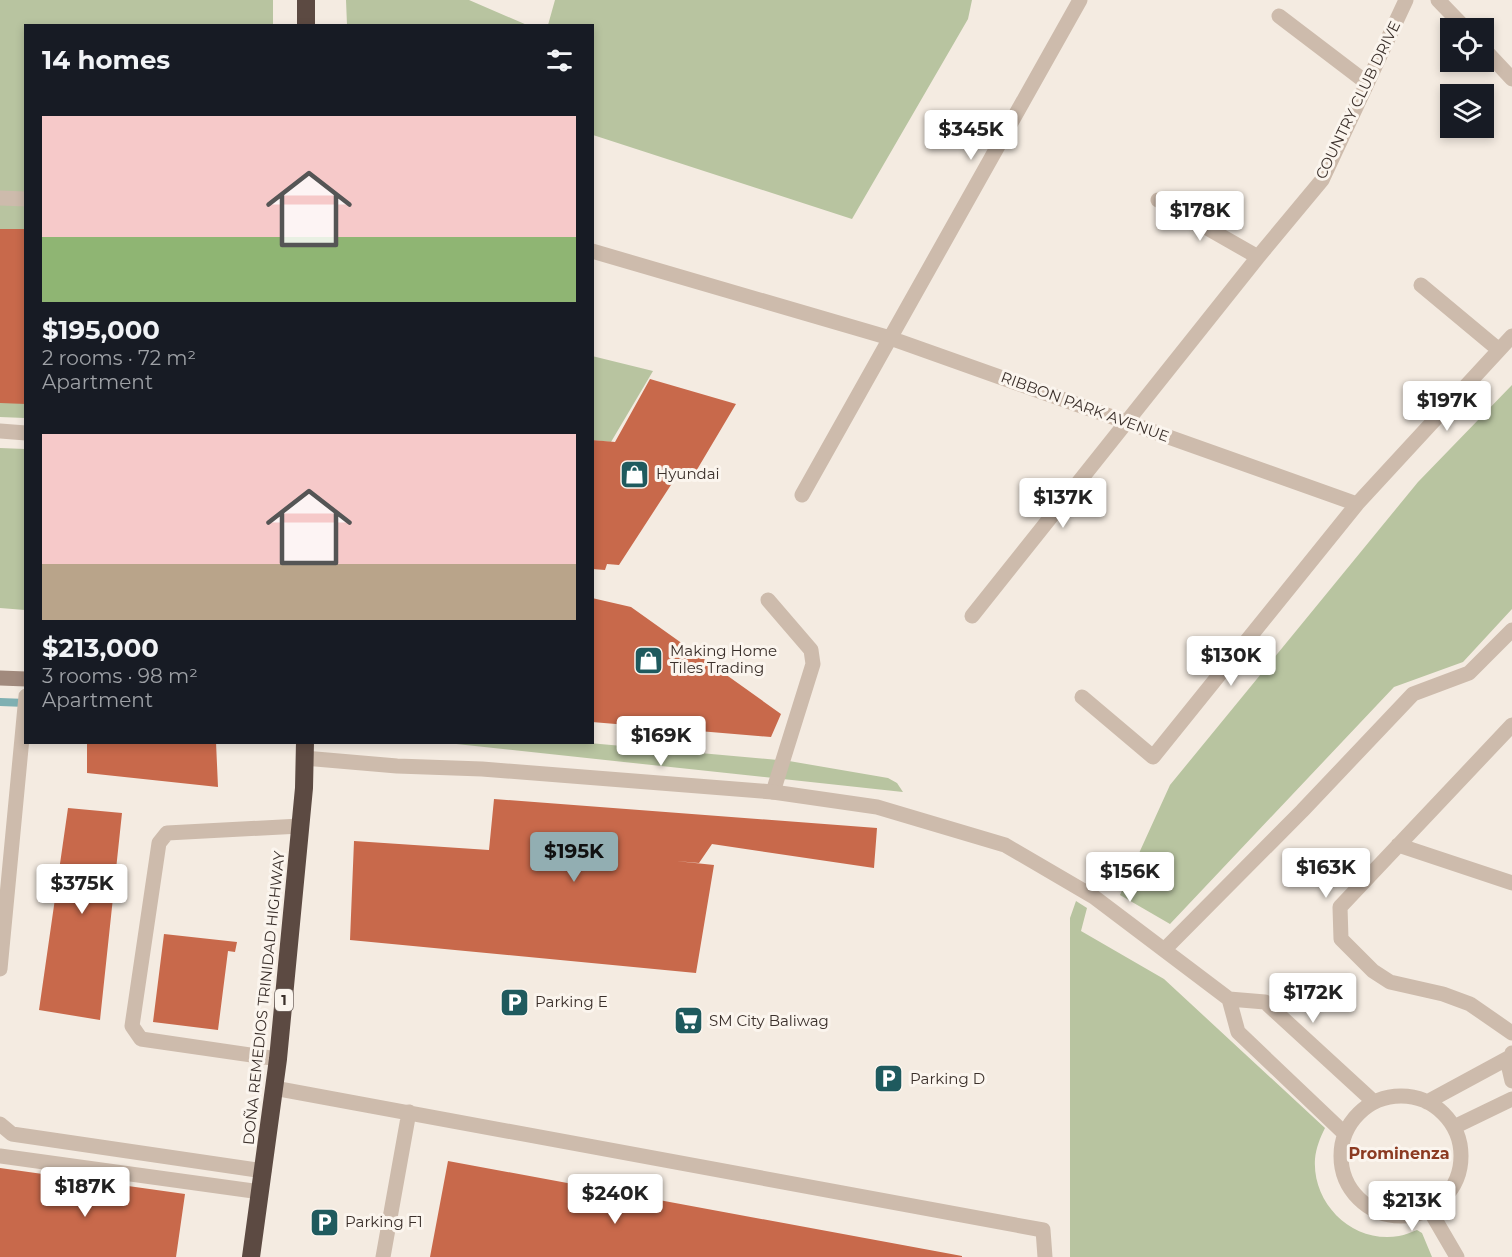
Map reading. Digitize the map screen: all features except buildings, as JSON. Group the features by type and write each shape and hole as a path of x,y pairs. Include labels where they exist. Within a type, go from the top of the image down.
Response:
{"highway":[{"path":"306,0 306,24"},
{"name":"DOÑA REMEDIOS TRINIDAD HIGHWAY","path":"251,1257 278,1059 300,826 304,750"}],"street":[{"path":"802,495 1080,0"},
{"name":"COUNTRY CLUB DRIVE","path":"972,616 1258,256 1322,180 1406,0"},
{"path":"1438,0 1455,18"},
{"path":"1280,16 1367,83"},
{"path":"1494,60 1512,80"},
{"path":"0,198 24,199"},
{"path":"1158,200 1258,256"},
{"name":"RIBBON PARK AVENUE","path":"594,252 890,338 1358,504"},
{"path":"1421,285 1499,350"},
{"path":"1082,697 1153,757 1358,504 1512,336"},
{"path":"0,431 24,432"},
{"path":"768,600 812,650 813,664 773,792"},
{"path":"1165,949 1302,811 1413,694 1469,673 1512,630"},
{"path":"0,678 24,687"},
{"path":"0,969 24,703"},
{"path":"1512,724 1505,742 1398,845 1340,907 1341,939 1373,971 1390,982 1443,994 1470,1004 1512,1033"},
{"path":"304,750 397,766 482,769 773,792 877,807 1005,845 1094,897 1229,999 1265,1002 1374,1102"},
{"path":"278,1059 141,1039 132,1026 159,843 163,837 168,833 300,826"},
{"path":"1398,845 1512,883"},
{"path":"1229,999 1238,1032 1344,1133"},
{"path":"1427,1102 1511,1055"},
{"path":"1511,1055 1509,1068 1512,1081"},
{"path":"274,1088 1043,1230 1045,1257"},
{"path":"1392,1096 1410,1096 1427,1102 1443,1112 1454,1126 1460,1144 1461,1164 1455,1182 1444,1197 1430,1209 1406,1216 1381,1213 1360,1201 1345,1182 1340,1157 1344,1133 1356,1114 1374,1102 1392,1096"},
{"path":"1454,1126 1512,1099"},
{"path":"383,1257 409,1113"},
{"path":"0,1124 12,1134 264,1171"},
{"path":"0,1156 260,1192"},
{"path":"1430,1209 1456,1257"}],"green space":[{"path":"0,0 273,0 273,24 24,24 24,418 0,417"},
{"path":"346,0 469,0 525,24 347,24"},
{"path":"555,0 972,0 968,19 852,219 594,135 594,24 548,24"},
{"path":"594,356 653,371 611,442 594,440"},
{"path":"1512,385 1512,609 1463,662 1394,687 1170,924 1120,895 1170,785 1418,482"},
{"path":"0,448 24,449 24,610 0,608"},
{"path":"594,743 789,761 888,778 897,783 903,792 456,744"},
{"path":"1076,901 1087,908 1081,931 1164,979 1325,1128 1315,1159 1316,1176 1320,1191 1328,1205 1339,1217 1351,1227 1366,1234 1382,1237 1399,1236 1417,1230 1422,1233 1432,1257 1070,1257 1070,918"}],"waterway":[{"path":"0,702 24,703"}],"place":[{"name":"Hyundai","path":"635,474"},
{"name":"Making Home Tiles Trading","path":"649,660"},
{"name":"Parking E","path":"514,1002"},
{"name":"SM City Baliwag","path":"688,1021"},
{"name":"Parking D","path":"889,1079"},
{"name":"Parking F1","path":"324,1222"}],"district":[{"name":"Prominenza","path":"1399,1153"}]}
